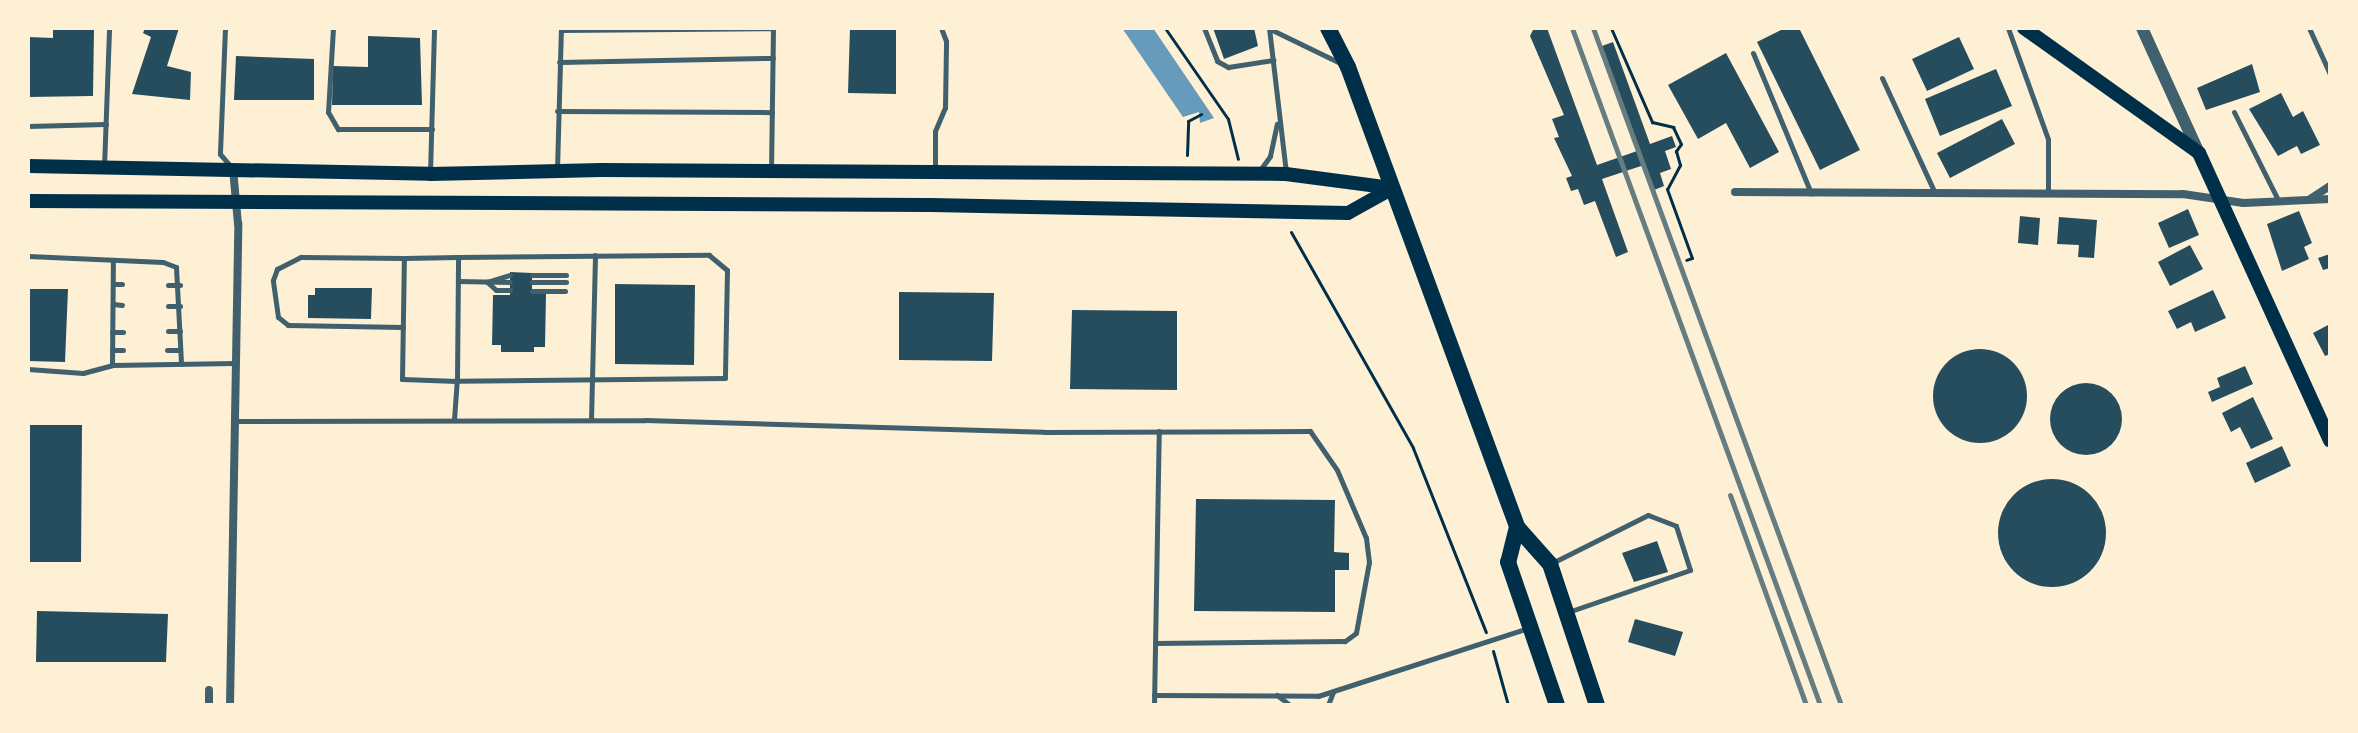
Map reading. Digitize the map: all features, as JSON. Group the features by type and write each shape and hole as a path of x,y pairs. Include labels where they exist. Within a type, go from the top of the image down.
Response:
{"highway":[{"path":"1328,28 1348,67"},
{"path":"1338,28 1348,67 1517,527 1550,564 1597,705"},
{"path":"1517,527 1508,562 1533,627 1557,705"}],"main road":[{"path":"2024,28 2199,153 2216,197 2330,441"},
{"path":"28,166 430,174 771,171 1286,174 1335,177 1393,188"},
{"path":"28,201 931,205 1348,213 1393,188"}],"street":[{"path":"2142,28 2199,153"},
{"path":"230,705 238,224 233,202 233,169"},
{"path":"2309,199 2330,186"},
{"path":"1735,192 2216,197 2238,202 2330,199"},
{"path":"209,690 209,705"}],"lane":[{"path":"104,167 109,28"},
{"path":"225,28 220,154 233,169"},
{"path":"333,28 328,112 338,129 432,129"},
{"path":"430,174 434,28"},
{"path":"557,171 561,30 773,28 771,171"},
{"path":"935,172 935,131 945,108 946,41 941,28"},
{"path":"1204,28 1217,61 1228,67 1273,60"},
{"path":"1269,28 1286,174"},
{"path":"1269,28 1348,67"},
{"path":"2008,28 2048,139 2048,194"},
{"path":"2309,28 2330,74"},
{"path":"1753,53 1811,194"},
{"path":"559,62 773,58"},
{"path":"1882,78 1935,194"},
{"path":"557,111 772,112"},
{"path":"2234,112 2278,200"},
{"path":"1257,174 1270,156 1278,123"},
{"path":"28,126 106,124"},
{"path":"591,420 595,255"},
{"path":"403,327 288,325 278,317 273,280 277,269 301,257 709,255 727,270 725,378 402,379 403,327 404,258"},
{"path":"28,256 163,262 176,267 180,285 181,364"},
{"path":"454,420 458,257"},
{"path":"112,365 113,260"},
{"path":"566,275 532,279 566,282"},
{"path":"458,281 487,282 510,278"},
{"path":"487,282 496,290 510,290"},
{"path":"113,284 122,284"},
{"path":"168,285 180,285"},
{"path":"532,291 565,291"},
{"path":"113,304 122,305"},
{"path":"168,306 180,306"},
{"path":"168,331 180,331"},
{"path":"112,332 123,332"},
{"path":"112,350 123,350"},
{"path":"167,350 180,350"},
{"path":"28,369 83,373 112,365 235,363"},
{"path":"234,421 591,420 1310,431 1358,514 1369,562 1362,620 1345,641 1155,643"},
{"path":"1154,705 1159,431"},
{"path":"1550,564 1648,515 1676,526 1690,570 1687,575 1567,612"},
{"path":"1154,695 1333,692 1533,627"},
{"path":"1328,705 1333,692"},
{"path":"1276,695 1290,705"}],"path":[{"path":"1165,28 1228,119 1238,157"},
{"path":"1611,28 1652,122 1673,127 1681,144 1676,151 1680,165 1667,189 1692,258 1686,260"},
{"path":"1187,155 1188,121 1201,114"},
{"path":"1291,232 1413,448 1483,623"},
{"path":"1494,654 1508,705"}],"water":[{"path":"1122,28 1153,28 1214,118 1200,123 1199,112 1183,117"}],"building":[{"path":"53,28 94,28 93,96 28,97 28,37 53,38"},
{"path":"145,28 179,28 167,66 191,72 190,100 132,94 151,37 143,33"},
{"path":"850,28 896,28 896,94 848,93"},
{"path":"1213,28 1254,28 1258,46 1224,59"},
{"path":"1534,28 1547,28 1597,165 1640,150 1602,46 1613,42 1650,144 1672,136 1676,147 1665,151 1671,169 1660,173 1664,186 1654,190 1644,165 1602,179 1628,252 1616,257 1595,201 1584,205 1578,189 1571,191 1566,178 1572,176 1554,138 1559,137 1552,119 1564,115 1530,36"},
{"path":"1785,28 1799,28 1860,150 1820,170 1757,42"},
{"path":"368,36 420,38 422,105 332,105 333,66 368,67"},
{"path":"1959,37 1974,69 1927,91 1912,59"},
{"path":"1726,53 1779,152 1750,168 1726,123 1698,139 1668,85"},
{"path":"236,56 314,59 314,100 234,100"},
{"path":"2252,64 2260,92 2206,110 2197,88"},
{"path":"1996,69 2012,106 1940,136 1925,99"},
{"path":"2281,93 2293,117 2303,111 2320,145 2301,154 2297,146 2278,156 2249,109"},
{"path":"2002,119 2015,144 1950,178 1937,153"},
{"path":"2188,209 2199,235 2169,248 2158,223"},
{"path":"2299,211 2312,243 2304,247 2309,259 2282,271 2267,224"},
{"path":"2020,216 2040,218 2038,245 2018,243"},
{"path":"2059,217 2097,220 2094,258 2078,257 2079,245 2057,244"},
{"path":"2190,245 2203,269 2170,286 2158,262"},
{"path":"2330,254 2330,268 2323,270 2318,258"},
{"path":"510,272 532,273 532,294 546,294 545,347 534,347 534,352 501,352 501,345 492,345 493,295 510,295"},
{"path":"615,284 695,285 694,365 615,364"},
{"path":"315,288 372,288 371,319 308,318 308,295 315,295"},
{"path":"28,289 68,289 65,362 28,361"},
{"path":"2213,290 2226,318 2195,332 2191,322 2177,329 2168,311"},
{"path":"899,292 994,293 992,361 899,360"},
{"path":"1072,310 1177,311 1177,390 1070,389"},
{"path":"2330,324 2330,354 2325,356 2313,333"},
{"path":"1980,349 1998,352 2013,363 2024,378 2027,396 2024,414 2013,429 1998,440 1980,443 1962,440 1947,429 1936,414 1933,396 1936,378 1947,363 1962,352"},
{"path":"2245,366 2253,384 2212,402 2208,392 2220,387 2217,378"},
{"path":"2079,383 2093,383 2112,393 2122,412 2122,426 2112,445 2093,455 2079,455 2060,445 2050,426 2050,412 2060,393"},
{"path":"2253,397 2273,439 2251,449 2240,427 2231,432 2222,413"},
{"path":"28,425 82,425 81,562 28,562"},
{"path":"2282,446 2291,466 2255,483 2246,463"},
{"path":"2052,479 2073,483 2091,494 2102,512 2106,533 2102,554 2091,572 2073,583 2052,587 2031,583 2013,572 2002,554 1998,533 2002,512 2013,494 2031,483"},
{"path":"1196,499 1335,500 1334,552 1349,553 1349,570 1335,570 1335,612 1194,611"},
{"path":"1657,541 1668,572 1634,582 1622,553"},
{"path":"37,611 168,614 166,662 36,662"},
{"path":"1635,619 1683,632 1675,656 1628,642"}],"railway":[{"path":"1572,28 1820,705"},
{"path":"1593,28 1841,705"},
{"path":"1730,495 1806,705"}]}
